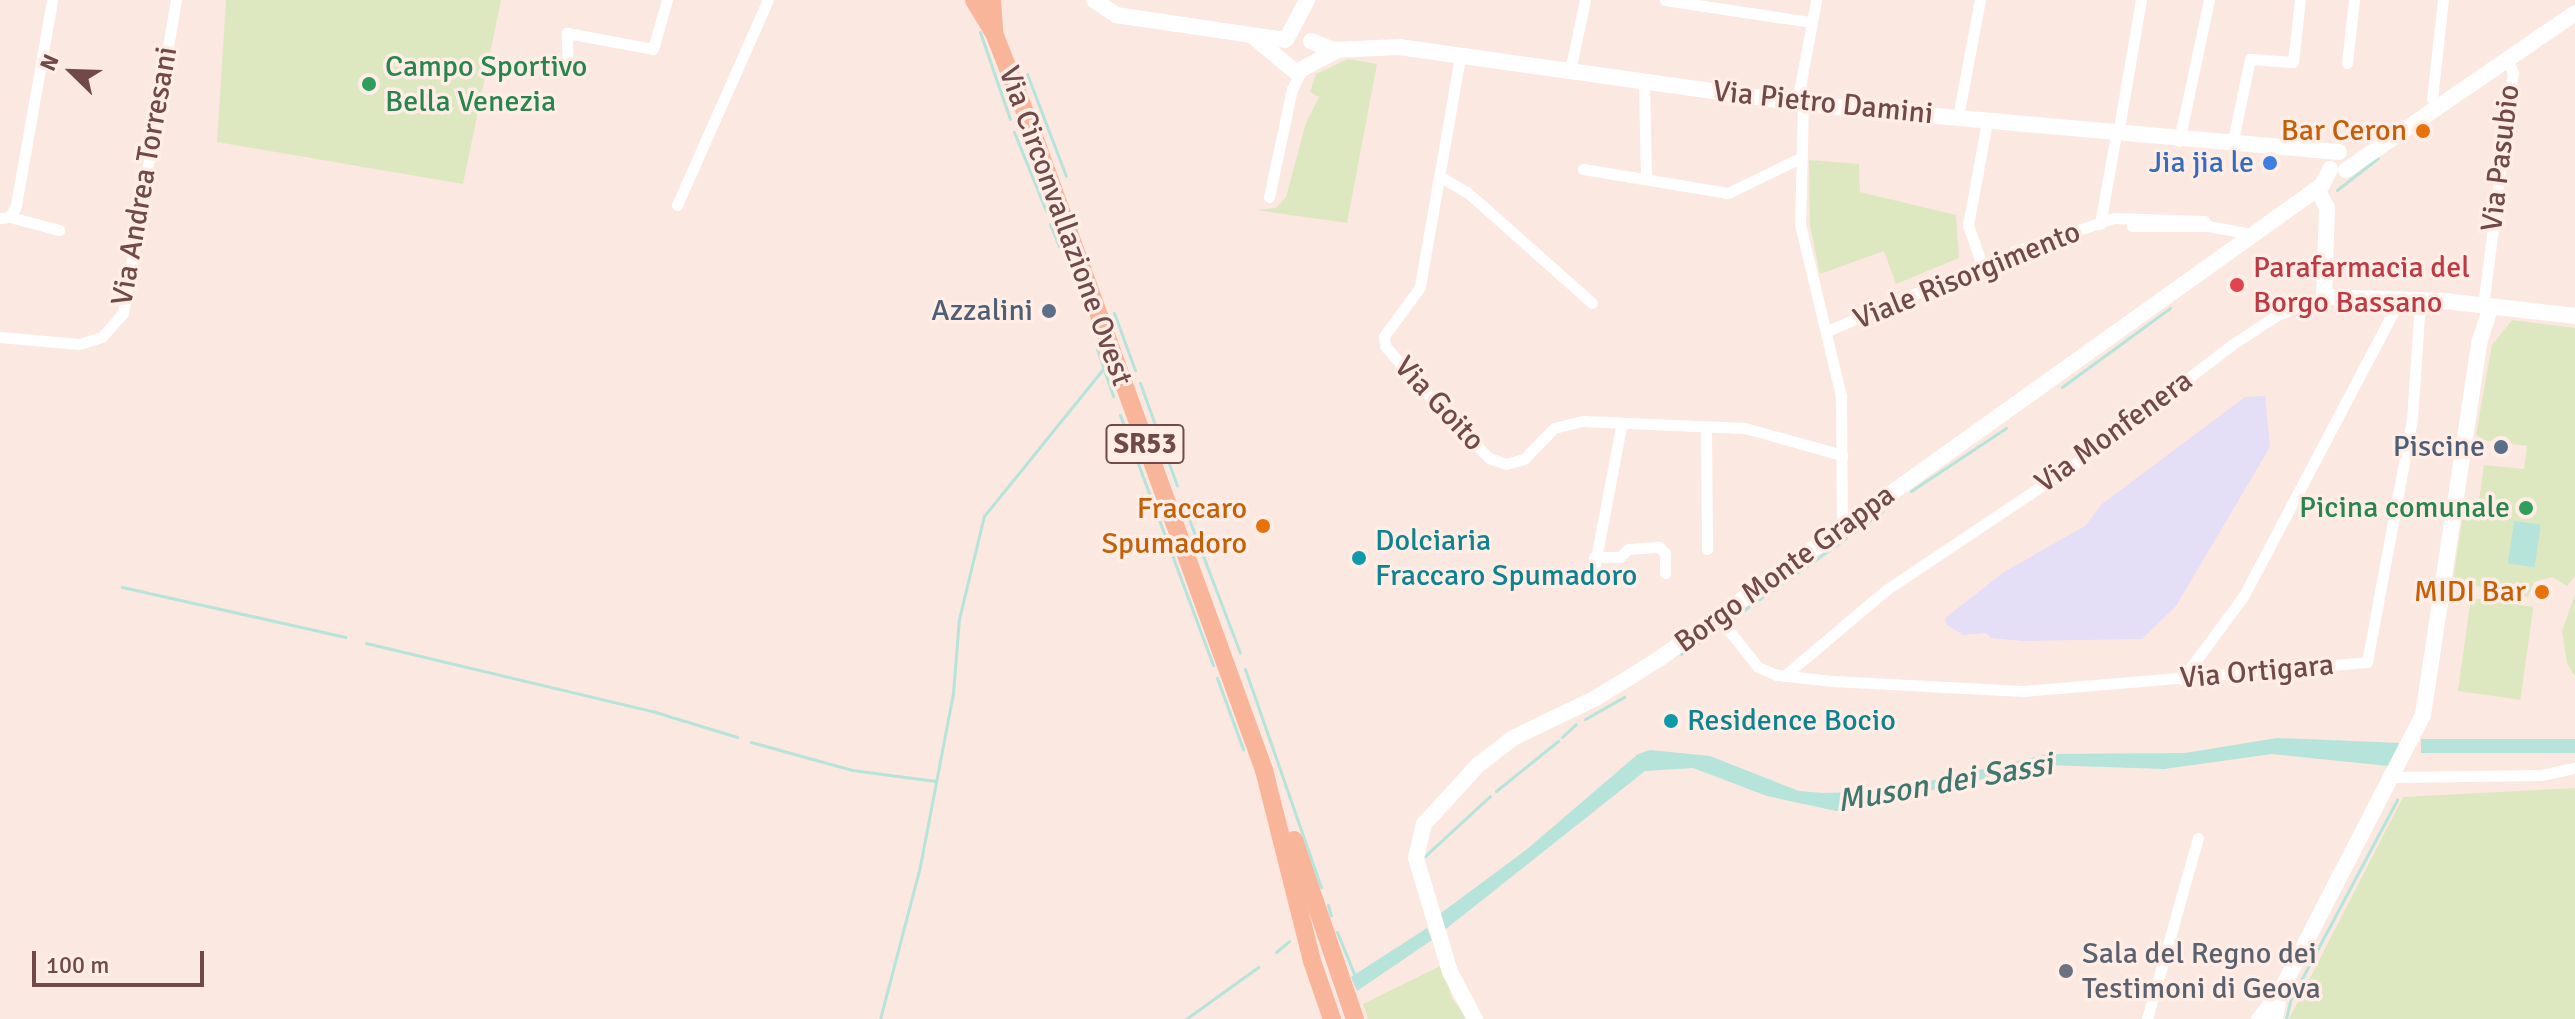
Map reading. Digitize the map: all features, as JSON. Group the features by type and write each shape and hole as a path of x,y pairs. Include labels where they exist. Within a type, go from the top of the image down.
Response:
{"main road":[{"name":"Via Circonvallazione Ovest","path":"974,0 994,33 1267,779 1295,843 1353,1015"},
{"name":"Via Circonvallazione Ovest","path":"992,0 994,33"},
{"name":"Via Circonvallazione Ovest","path":"1267,779 1321,989 1332,1019"}],"street":[{"path":"52,0 5,218 59,230"},
{"name":"Via Andrea Torresani","path":"0,337 79,344 102,337 118,322 126,302 176,0"},
{"path":"568,71 567,33 653,49 667,0"},
{"path":"677,205 768,0"},
{"path":"1094,0 1116,15 1256,39 1309,40 1338,50"},
{"path":"1570,71 1585,0"},
{"path":"1665,0 1811,22"},
{"path":"1816,0 1800,103 1798,159 1803,239 1827,331 1842,407 1842,528"},
{"path":"1958,117 1980,0"},
{"path":"2104,223 2141,0"},
{"path":"2179,141 2209,0"},
{"path":"2232,145 2250,59 2293,62 2300,0"},
{"path":"2347,63 2354,0"},
{"path":"2438,105 2432,99 2443,0"},
{"path":"1295,67 1315,53 1309,40 1305,7"},
{"path":"1269,197 1295,67 1286,39 1305,7"},
{"name":"Borgo Monte Grappa","path":"1475,1019 1458,993 1416,868 1416,847 1424,824 1450,793 1513,738 1613,688 1718,617 2317,189 2337,169 2378,147 2575,13"},
{"path":"1256,39 1295,67"},
{"name":"Via Pietro Damini","path":"1338,50 1386,46 1800,103 2179,141 2340,152"},
{"path":"1295,67 1338,50"},
{"name":"Via Goito","path":"1460,57 1420,287 1388,326 1385,346 1439,407 1497,462 1524,459 1554,428 1592,422 1621,426"},
{"name":"Via Pasubio","path":"2487,306 2513,73 2507,58"},
{"path":"1644,82 1646,179"},
{"path":"1982,265 1968,225 1987,121"},
{"name":"Borgo Monte Grappa","path":"2340,152 2361,154 2378,147"},
{"path":"2309,152 2337,169 2349,160 2340,152"},
{"path":"1583,169 1728,193 1798,159"},
{"path":"1439,176 1467,192 1592,303"},
{"path":"2317,189 2327,208 2324,297"},
{"name":"Viale Risorgimento","path":"1827,331 1982,265 2104,223 2208,226 2253,234"},
{"name":"Via Monfenera","path":"1784,676 1886,590 2082,459 2233,344 2279,314 2324,297 2400,299 2575,316"},
{"path":"2182,679 2243,597 2400,299"},
{"name":"Via Ortigara","path":"1784,676 2023,691 2367,662 2412,419 2420,301"},
{"path":"2259,1019 2277,997 2423,715 2487,306"},
{"path":"1592,580 1621,426 1745,428 1842,455"},
{"path":"1706,429 1707,549"},
{"path":"1594,557 1620,557 1628,549 1659,547 1665,553 1665,573"},
{"path":"1718,617 1752,663 1784,676"},
{"path":"2394,774 2541,775 2575,768"},
{"path":"2147,1019 2198,838"},
{"path":"2275,1019 2277,997"}],"shaded area":[{"path":"2265,396 2270,447 2176,606 2142,639 2024,641 1991,638 1986,633 1963,635 1947,625 1945,618 2004,572 2085,526 2102,504 2245,397"}],"green space":[{"path":"226,0 501,0 463,184 217,142"},
{"path":"1348,59 1377,64 1347,223 1256,210 1276,208 1286,197 1306,123 1319,97 1310,92 1316,74"},
{"path":"1809,160 1859,164 1860,192 1956,215 1959,258 1896,284 1884,251 1820,274 1810,226"},
{"name":"Picina comunale","path":"2512,320 2575,328 2575,576 2567,586 2552,577 2534,582 2528,597 2453,581 2464,507 2478,508 2484,465 2524,469 2527,446 2482,440 2476,434 2492,345"},
{"path":"2575,594 2575,677 2567,663 2562,631"},
{"path":"2471,598 2533,607 2520,700 2458,691"},
{"path":"2575,788 2575,1019 2289,1019 2403,797"},
{"path":"1442,965 1452,998 1467,1019 1368,1019 1363,1004"}],"water":[{"path":"2514,521 2541,525 2535,567 2508,564"},
{"name":"Muson dei Sassi","path":"2277,738 2401,743 2388,766 2272,754 2164,769 2046,765 1836,811 1767,796 1693,768 1645,771 1442,932 1437,916 1526,850 1638,754 1650,750 1710,756 1799,791 1823,793 1886,791 2049,754 2185,753"},
{"path":"2421,739 2575,739 2575,753 2421,753"},
{"path":"1427,928 1432,940 1357,991 1351,977"}],"waterway":[{"path":"980,32 1010,119"},
{"path":"1027,74 1066,176"},
{"path":"1014,132 1046,211"},
{"path":"2337,190 2378,158"},
{"path":"1050,224 1059,246"},
{"path":"2062,387 2170,308"},
{"path":"1114,313 1135,370"},
{"path":"1097,349 1113,396"},
{"path":"880,1019 920,866 953,693 959,619 984,516 1104,368"},
{"path":"1140,383 1177,486"},
{"path":"1120,415 1213,665"},
{"path":"1911,491 2006,428"},
{"path":"1184,506 1240,653"},
{"path":"1851,534 1883,511"},
{"path":"1730,620 1846,538"},
{"path":"122,587 345,637"},
{"path":"1681,654 1718,629"},
{"path":"366,643 652,711 737,737"},
{"path":"1245,669 1321,887"},
{"path":"1217,678 1243,749"},
{"path":"1585,719 1624,697"},
{"path":"1562,737 1576,724"},
{"path":"1496,791 1558,741"},
{"path":"751,742 852,770 935,781"},
{"path":"1425,856 1490,796"},
{"path":"2286,1019 2290,1001 2397,800"},
{"path":"1328,905 1331,916"},
{"path":"1337,932 1355,976"},
{"path":"1276,952 1289,941"},
{"path":"1186,1019 1258,967"}],"place":[{"name":"Campo Sportivo Bella Venezia","path":"369,84"},
{"name":"Bar Ceron","path":"2423,131"},
{"name":"Jia jia le","path":"2270,163"},
{"name":"Parafarmacia del Borgo Bassano","path":"2237,285"},
{"name":"Azzalini","path":"1049,311"},
{"name":"Piscine","path":"2501,447"},
{"name":"Picina comunale","path":"2526,508"},
{"name":"Fraccaro Spumadoro","path":"1263,526"},
{"name":"Dolciaria Fraccaro Spumadoro","path":"1359,558"},
{"name":"MIDI Bar","path":"2542,592"},
{"name":"Residence Bocio","path":"1671,721"},
{"name":"Sala del Regno dei Testimoni di Geova","path":"2066,971"}]}
